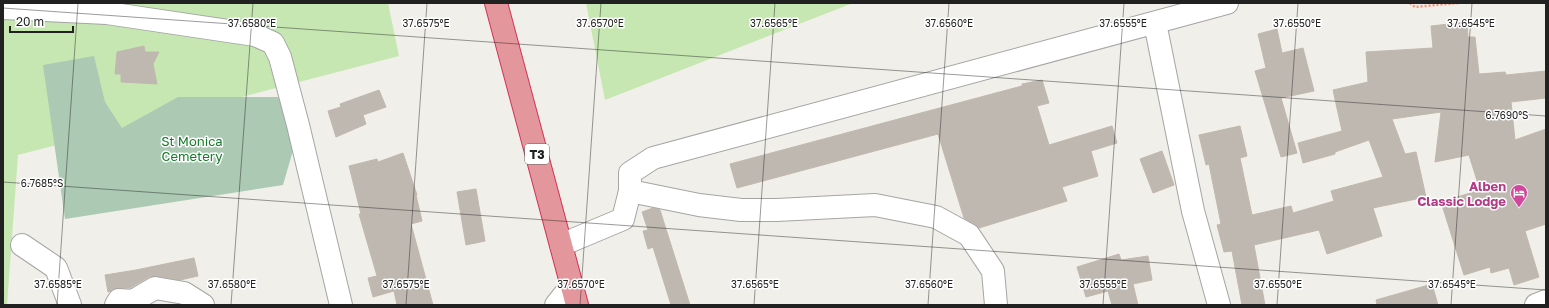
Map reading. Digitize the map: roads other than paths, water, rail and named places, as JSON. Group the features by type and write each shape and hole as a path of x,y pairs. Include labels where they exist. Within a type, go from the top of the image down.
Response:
{"highway":[{"name":"T3","path":"496,3 574,295"}],"street":[{"path":"561,245 623,219 630,191 630,173 652,158 1227,3"},
{"path":"3,8 107,13 255,35 273,43 280,57 298,125 341,305"},
{"path":"1155,23 1193,210 1219,305"},
{"path":"630,191 699,205 741,210 778,210 875,205 936,217 970,235 993,271 996,305"},
{"path":"22,245 56,268 70,305"},
{"path":"116,305 119,300 133,301 155,288 184,293 203,305"},
{"path":"556,305 574,295"},
{"path":"1536,305 1546,301"}],"place":[{"name":"Alben Classic Lodge","path":"1519,208"}],"park label":[{"name":"St Monica Cemetery","path":"192,148"}]}
